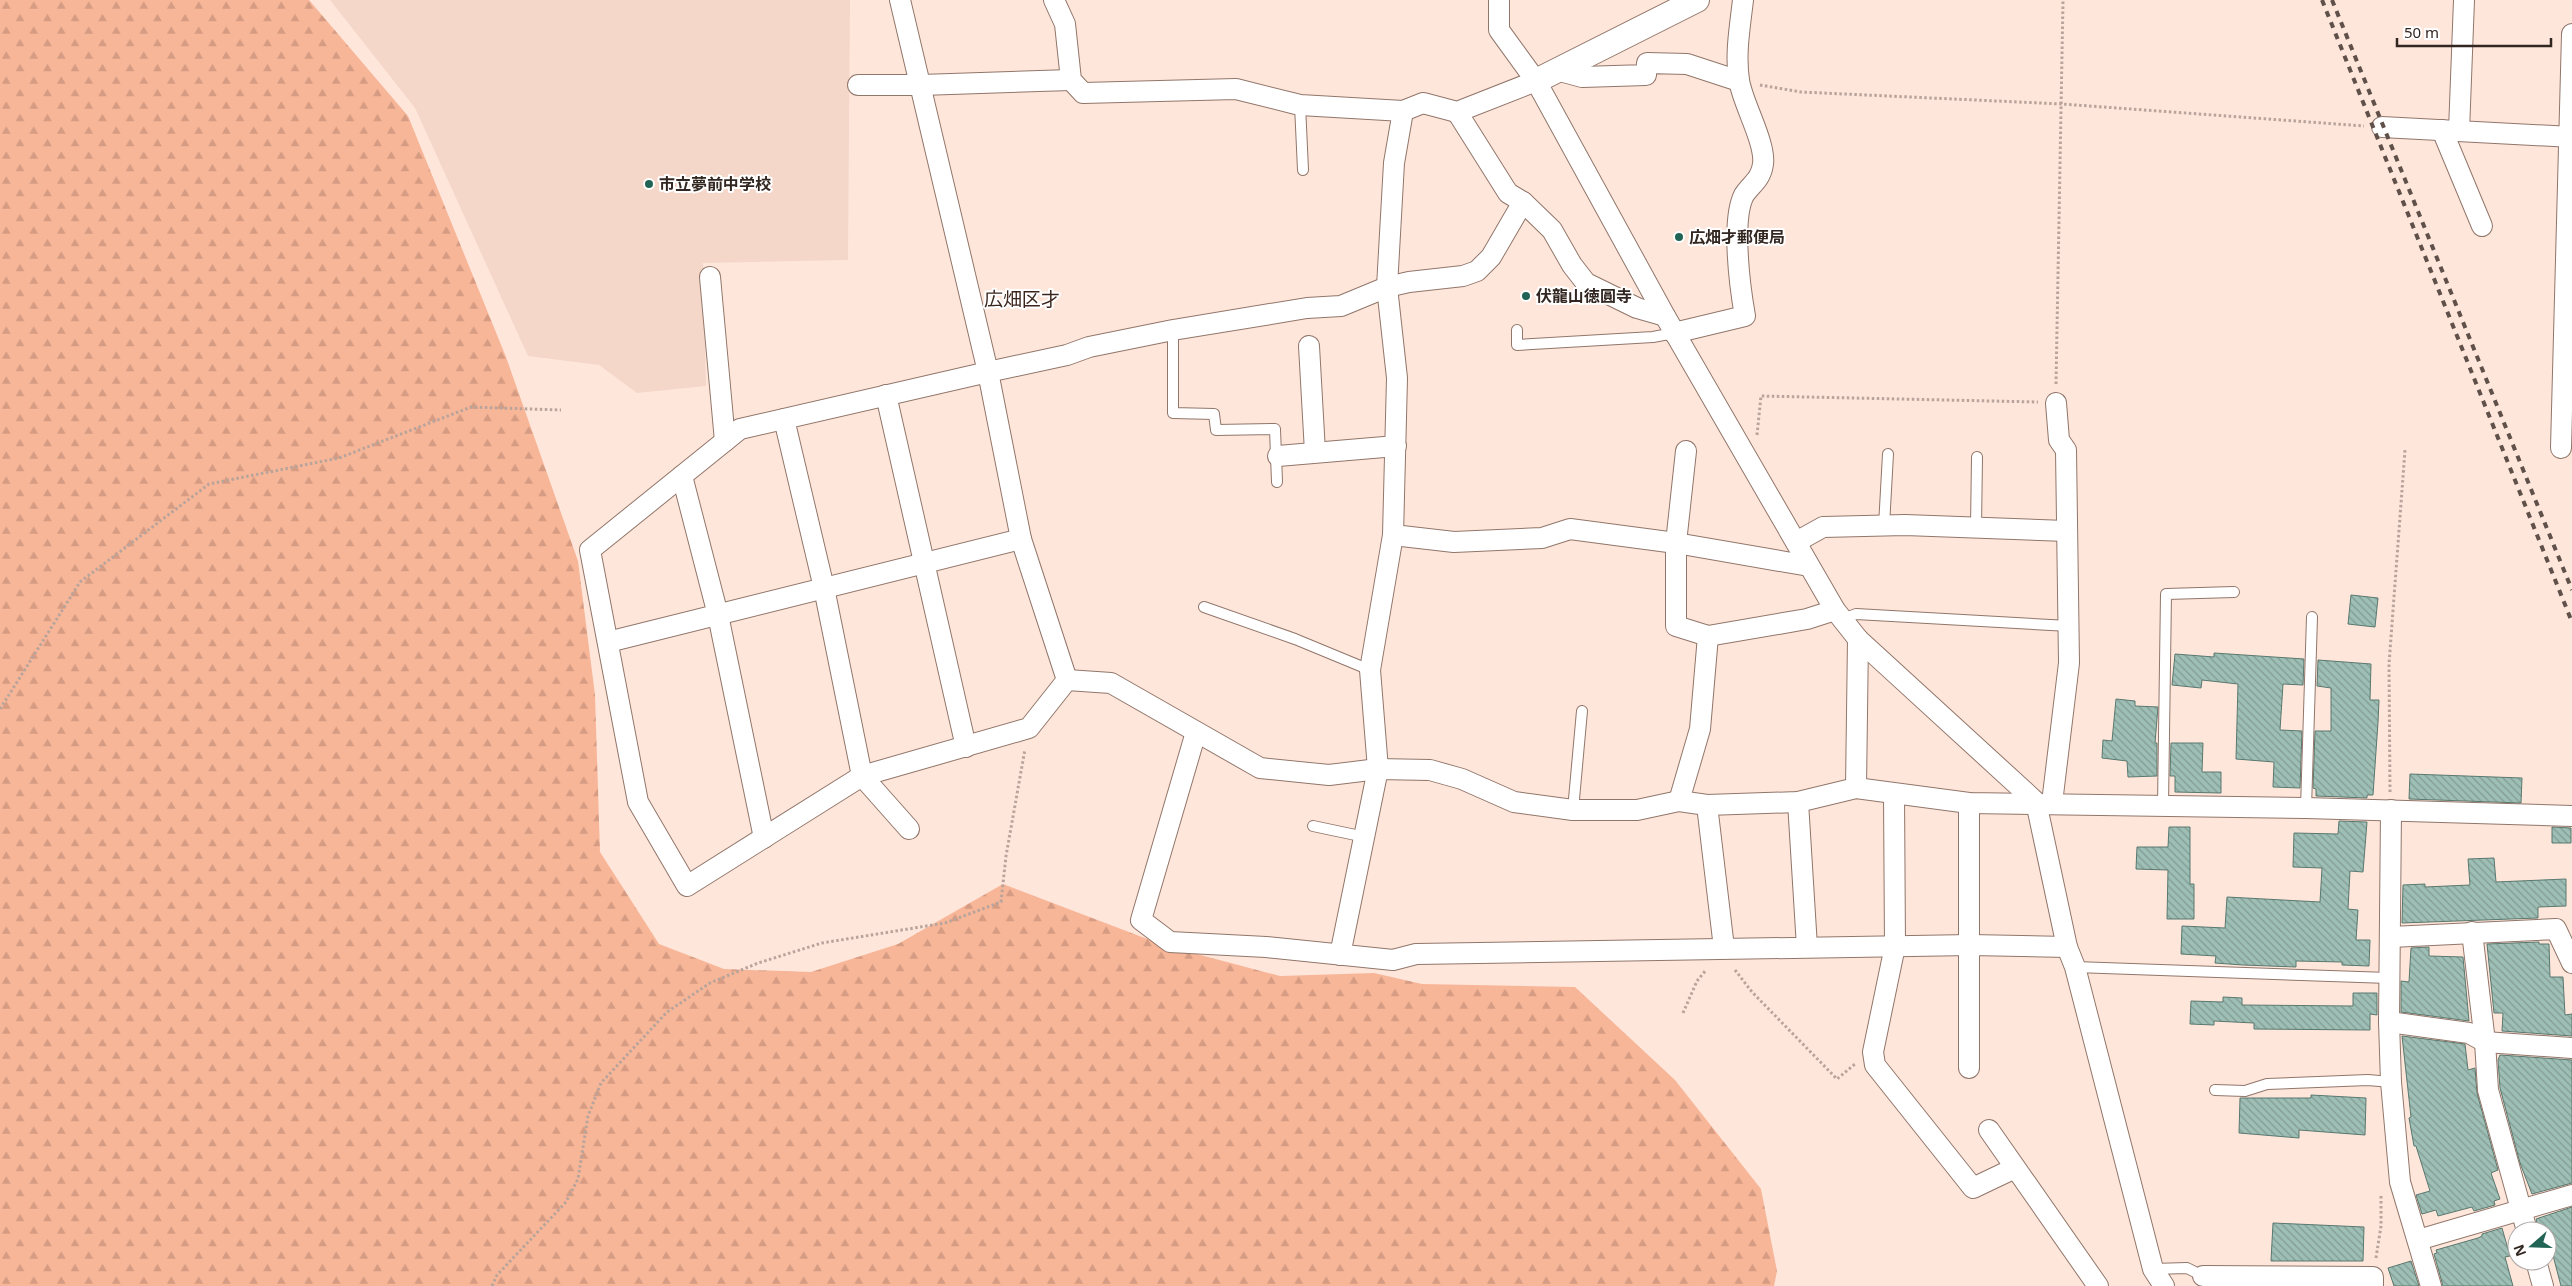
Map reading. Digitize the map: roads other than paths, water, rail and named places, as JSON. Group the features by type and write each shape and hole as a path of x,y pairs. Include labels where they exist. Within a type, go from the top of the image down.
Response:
{"street":[{"path":"900,0 988,372 1020,539 1068,680"},
{"path":"1054,0 1066,24 1071,80 1082,93 1236,89 1300,105 1403,111 1423,103 1457,112 1560,71 1697,0"},
{"path":"1499,0 1499,30 1536,81 1670,324 1839,615 1858,639 2044,803"},
{"path":"1457,112 1508,193 1523,202 1552,230 1572,265 1586,283 1670,324 1745,316 1738,265 1739,213 1744,195 1757,182 1764,163 1762,151 1739,81 1737,57 1743,0"},
{"path":"2464,0 2450,131 2482,226"},
{"path":"2561,448 2572,34"},
{"path":"1560,71 1582,76 1646,75 1647,63 1687,64 1739,81"},
{"path":"858,85 1071,80"},
{"path":"1340,955 1378,769 1370,670 1393,535 1398,378 1388,287 1394,163 1403,111"},
{"path":"2382,127 2570,137"},
{"path":"1068,680 1029,728 862,776 687,886 638,802 590,550 740,429 1067,355 1088,347 1173,330 1307,308 1341,306 1368,297 1388,287 1409,282 1463,276 1477,271 1491,257 1523,202"},
{"path":"710,277 725,441"},
{"path":"1309,346 1315,452"},
{"path":"886,395 966,747"},
{"path":"2056,403 2059,440 2066,450 2069,663 2044,803 2067,947 2075,967 2147,1278 2164,1286"},
{"path":"784,419 824,588 862,776 909,829"},
{"path":"1278,456 1396,446"},
{"path":"1686,451 1676,543 1676,626 1708,636 1839,615"},
{"path":"682,476 718,615 764,838"},
{"path":"1796,542 1823,527 1905,525 2066,531"},
{"path":"1393,535 1454,542 1542,538 1570,528 1676,543 1809,566"},
{"path":"608,642 1020,539"},
{"path":"1679,801 1700,729 1708,636"},
{"path":"1856,788 1858,639"},
{"path":"1068,680 1111,683 1260,768 1329,775 1378,769 1430,770 1462,779 1514,802 1573,810 1637,810 1679,801 1707,805 1798,802 1856,788 1969,802 2306,808 2572,816"},
{"path":"1196,732 1141,920 1170,942 1266,947 1393,960 1416,954 1725,953 1807,947 1971,945 2067,947"},
{"path":"1894,794 1895,946 1872,1052 1875,1065 1973,1188 2015,1168"},
{"path":"1798,802 1807,947"},
{"path":"1969,802 1971,945 1969,1068"},
{"path":"1707,805 1725,953"},
{"path":"2391,810 2389,978 2391,1082 2400,1182 2431,1286"},
{"path":"2391,936 2556,929 2572,963"},
{"path":"2472,932 2485,1042 2488,1090 2524,1221"},
{"path":"2389,1022 2469,1033 2485,1042 2572,1048"},
{"path":"1989,1130 2098,1286"},
{"path":"2418,1240 2572,1195"},
{"path":"2539,1271 2543,1286"},
{"path":"2203,1276 2373,1277 2373,1286"}],"lane":[{"path":"1300,105 1303,170"},
{"path":"1517,330 1517,345 1653,337 1670,324"},
{"path":"1173,330 1173,413 1214,414 1216,430 1276,429 1277,482"},
{"path":"1884,526 1888,454"},
{"path":"1976,527 1977,457"},
{"path":"2163,805 2166,594 2234,592"},
{"path":"1204,607 1295,639 1370,670"},
{"path":"1839,615 1856,614 2069,626"},
{"path":"2306,808 2312,617"},
{"path":"1573,810 1582,712"},
{"path":"1313,826 1365,837"},
{"path":"2075,967 2389,978"},
{"path":"2215,1090 2245,1091 2267,1084 2391,1082"},
{"path":"2147,1278 2187,1268 2203,1276"}],"railway":[{"path":"2322,0 2572,622"},
{"path":"2332,0 2572,590"}],"place":[{"name":"市立夢前中学校","path":"649,184"},
{"name":"広畑才郵便局","path":"1679,237"},
{"name":"伏龍山徳圓寺","path":"1526,296"}],"district":[{"name":"広畑区才","path":"1022,299"}]}
